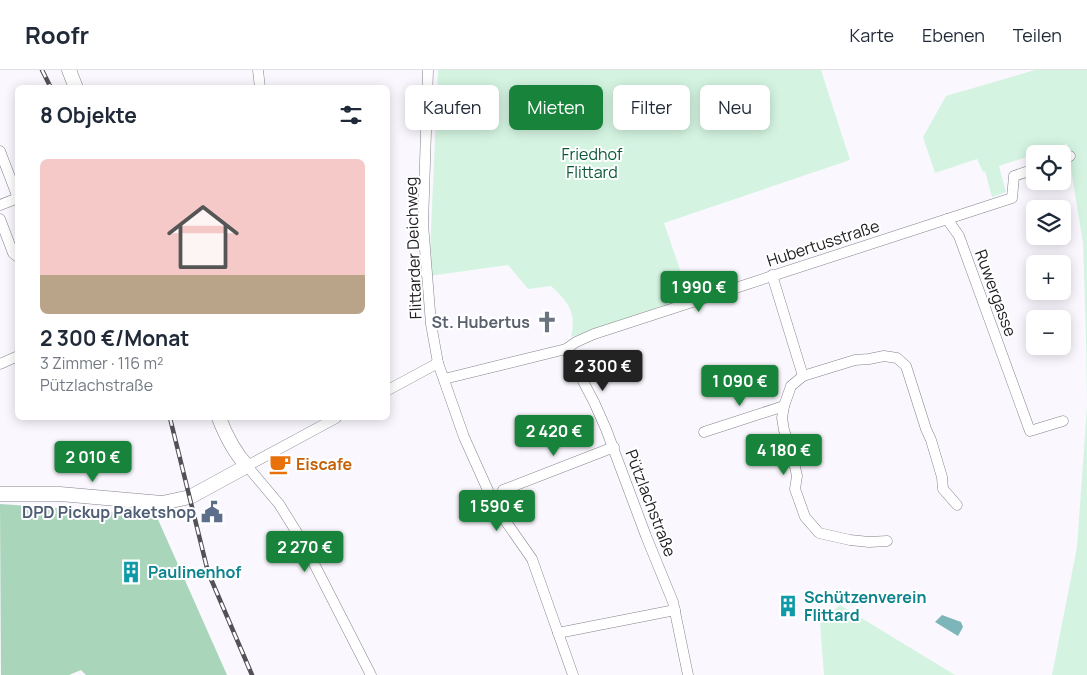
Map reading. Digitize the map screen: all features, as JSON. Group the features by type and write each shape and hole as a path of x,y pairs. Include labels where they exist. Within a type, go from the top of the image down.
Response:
{"street":[{"path":"69,70 75,85"},
{"path":"258,70 260,85"},
{"name":"Flittarder Deichweg","path":"428,70 423,224 431,324 438,363 464,437 495,506 532,559 573,675"},
{"path":"0,152 15,190"},
{"name":"Hubertusstraße","path":"444,379 566,349 594,334 1012,198 1014,176 1026,172"},
{"path":"0,205 15,199"},
{"path":"0,219 15,254"},
{"name":"Ruwergasse","path":"946,219 959,236 1030,432 1063,422"},
{"path":"772,275 803,376"},
{"name":"Pützlachstraße","path":"566,349 594,402 614,447 636,511 670,592 688,675"},
{"path":"887,540 869,542 850,540 819,532 804,517 795,490 797,476 782,418 791,386 803,376 854,360 869,360 884,356 897,358 906,366 931,440 942,478 943,489 957,505"},
{"path":"0,364 15,357"},
{"path":"390,389 438,363"},
{"path":"704,432 784,406"},
{"path":"220,420 237,456 279,504 304,544 371,675"},
{"path":"0,494 60,494 162,503 190,497 332,420"},
{"path":"503,490 614,447"},
{"path":"558,633 675,610"}],"green space":[{"name":"Friedhof Flittard","path":"438,70 821,70 850,160 664,223 689,296 571,337 573,328 572,314 562,297 551,286 528,289 508,265 429,276 435,130 499,130 499,85 437,85"},
{"path":"1035,70 1087,70 1087,406 1083,243 1071,169 1071,145 1026,145 1026,157 999,166 1006,192 992,197 985,171 983,172 977,159 935,173 923,137 946,96"},
{"path":"1087,406 1087,675 1052,675 1077,547"},
{"path":"0,504 156,515 227,675 86,675 81,670 69,675 1,675"},
{"path":"840,605 955,675 824,675 820,623"}],"water":[{"path":"942,615 961,622 963,627 958,636 935,622"}],"railway":[{"path":"42,70 50,85"},
{"path":"170,420 208,572 252,675"}],"place":[{"name":"St. Hubertus","path":"547,322"},
{"name":"Eiscafe","path":"280,464"},
{"name":"DPD Pickup Paketshop","path":"212,512"},
{"name":"Paulinenhof","path":"131,572"},
{"name":"Schützenverein Flittard","path":"788,606"}]}
